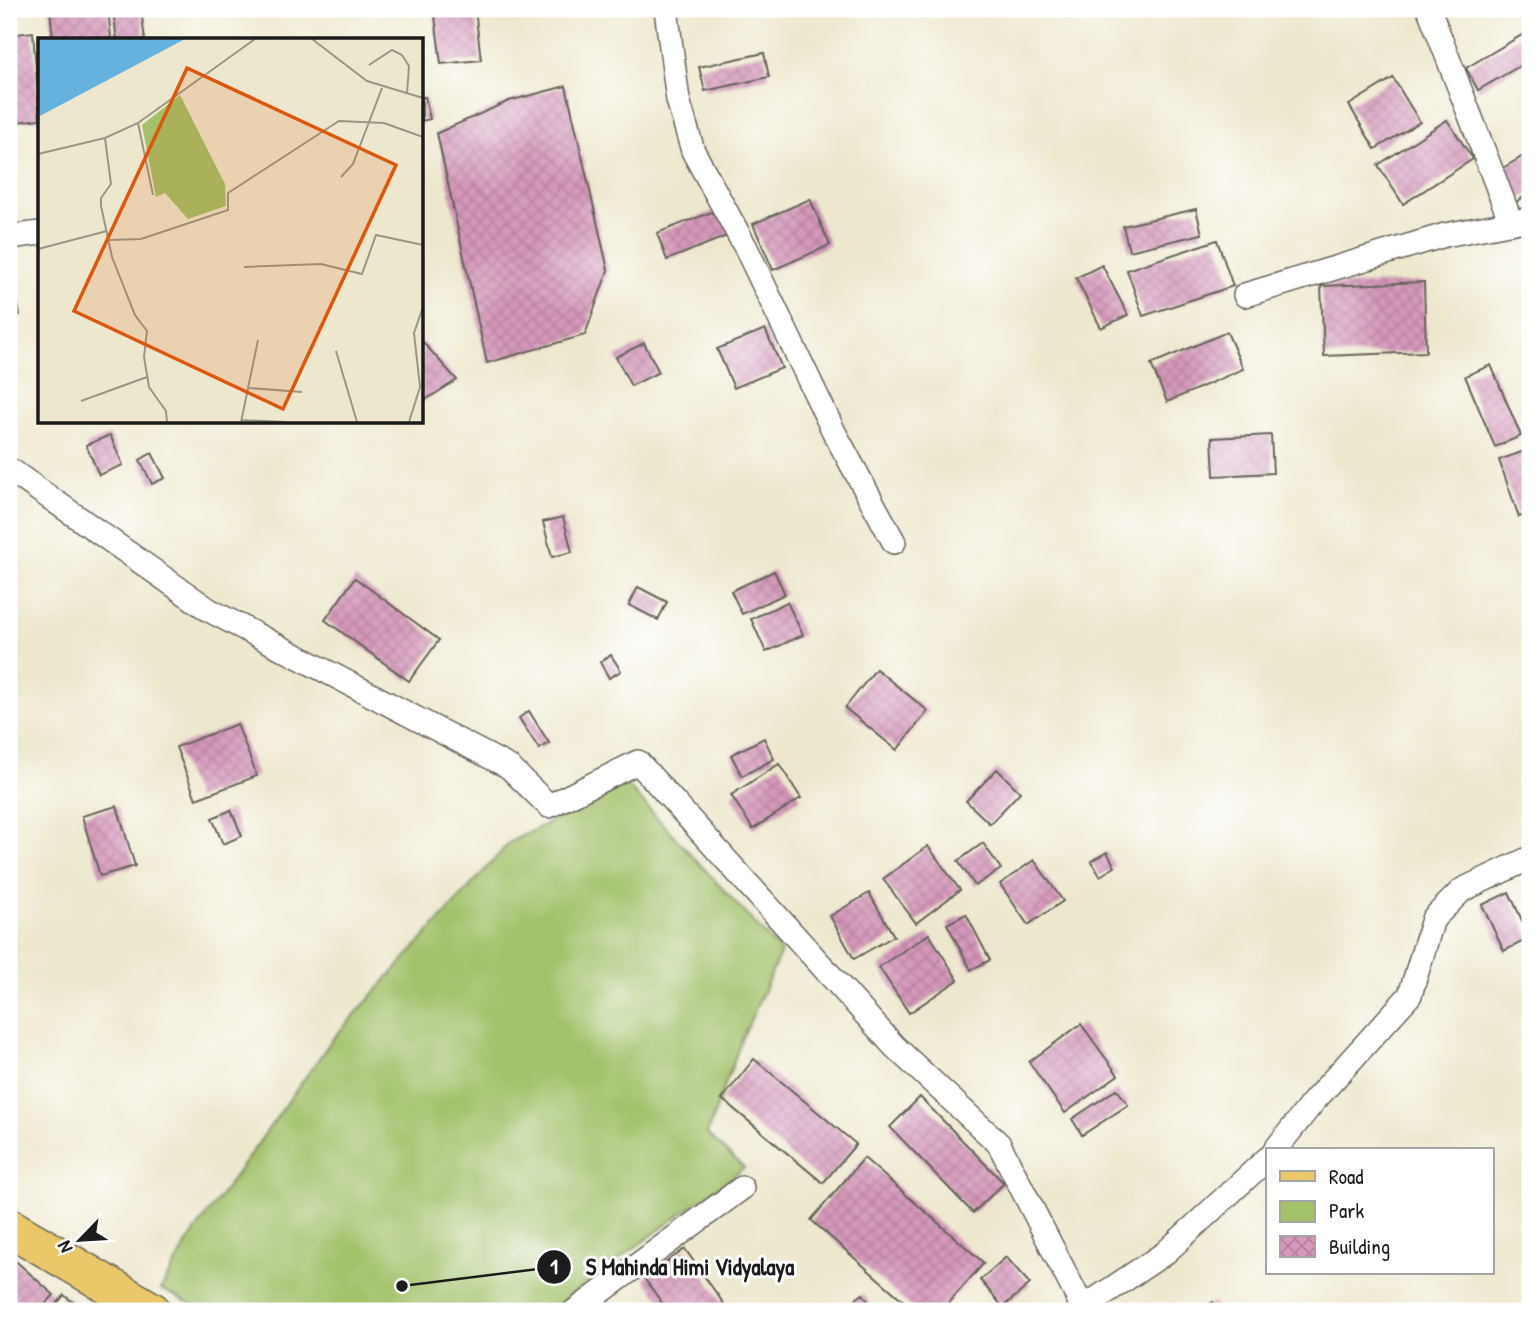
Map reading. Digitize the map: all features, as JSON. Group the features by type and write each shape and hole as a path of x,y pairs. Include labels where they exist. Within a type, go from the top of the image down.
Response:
{"main road":[{"path":"9,1227 152,1311"}],"street":[{"path":"667,9 678,100 693,151 746,248 834,432 894,542"},
{"path":"1245,295 1445,235 1521,220 1429,9"},
{"path":"9,237 38,233"},
{"path":"9,469 209,610 509,767 550,806 638,762 894,1046 999,1144 1080,1310 1165,1253 1266,1160"},
{"path":"1277,1148 1314,1101 1410,995 1433,919 1461,890 1530,858"},
{"path":"575,1311 742,1188"}],"green space":[{"path":"626,784 781,952 742,1039 707,1134 744,1168 548,1311 204,1311 161,1289 187,1243 332,1040 510,842"}],"building":[{"path":"50,9 108,9 111,38 53,38"},
{"path":"113,9 141,9 145,38 117,38"},
{"path":"434,9 475,9 481,60 441,64"},
{"path":"33,32 38,119 9,123 9,35"},
{"path":"1522,35 1530,49 1530,60 1478,90 1466,68"},
{"path":"764,53 769,77 705,91 699,67"},
{"path":"1393,78 1420,122 1375,149 1349,105"},
{"path":"566,86 608,270 585,335 487,363 437,133 509,101"},
{"path":"424,97 425,97 430,119 424,120"},
{"path":"1447,120 1473,159 1403,204 1378,165"},
{"path":"1530,152 1530,193 1516,202 1498,171"},
{"path":"810,199 830,245 773,270 753,224"},
{"path":"722,208 732,234 667,260 657,233"},
{"path":"1196,209 1202,234 1129,251 1123,226"},
{"path":"1217,240 1233,286 1143,316 1127,270"},
{"path":"9,264 20,315 9,317"},
{"path":"1102,265 1128,315 1101,328 1076,278"},
{"path":"1424,282 1426,352 1324,356 1321,286"},
{"path":"765,329 782,368 734,388 717,349"},
{"path":"1227,332 1243,369 1167,402 1151,364"},
{"path":"424,343 457,380 424,401"},
{"path":"644,343 659,372 631,386 616,357"},
{"path":"1491,365 1521,436 1495,447 1465,376"},
{"path":"110,435 123,465 99,475 86,445"},
{"path":"1271,435 1273,473 1214,476 1212,438"},
{"path":"1530,449 1530,513 1519,517 1499,460"},
{"path":"152,453 165,478 152,484 140,460"},
{"path":"563,517 572,552 552,557 543,522"},
{"path":"774,571 785,594 742,614 731,591"},
{"path":"355,578 439,640 409,681 325,620"},
{"path":"638,587 667,602 658,620 629,605"},
{"path":"787,602 803,635 766,652 751,619"},
{"path":"611,655 621,671 609,678 600,662"},
{"path":"876,669 928,711 897,750 845,708"},
{"path":"529,711 549,743 539,749 519,718"},
{"path":"237,724 257,776 196,799 176,747"},
{"path":"764,738 774,759 742,776 731,755"},
{"path":"779,764 801,798 753,829 731,795"},
{"path":"997,769 1020,792 990,824 966,801"},
{"path":"117,806 135,866 100,876 82,816"},
{"path":"231,810 242,836 223,844 212,818"},
{"path":"983,843 1001,869 975,886 958,861"},
{"path":"928,846 960,890 916,923 883,879"},
{"path":"1107,852 1115,867 1100,876 1091,861"},
{"path":"1034,860 1063,901 1028,925 1000,884"},
{"path":"1509,892 1530,938 1504,951 1482,905"},
{"path":"869,893 894,936 854,959 830,916"},
{"path":"966,914 990,960 971,970 947,924"},
{"path":"929,934 958,980 909,1013 879,967"},
{"path":"1081,1024 1118,1075 1065,1113 1029,1062"},
{"path":"754,1059 856,1144 823,1183 722,1099"},
{"path":"1117,1089 1128,1105 1082,1135 1072,1119"},
{"path":"920,1097 1004,1183 973,1213 890,1127"},
{"path":"864,1158 984,1263 941,1311 915,1311 811,1220"},
{"path":"685,1249 729,1311 668,1311 644,1278"},
{"path":"9,1255 54,1295 39,1311 9,1311"},
{"path":"1006,1257 1030,1284 1003,1307 980,1280"},
{"path":"863,1294 875,1311 839,1311"},
{"path":"64,1295 84,1311 51,1311"},
{"path":"1213,1302 1218,1311 1196,1311"}],"place":[{"name":"S Mahinda Himi Vidyalaya","path":"402,1286"}]}
